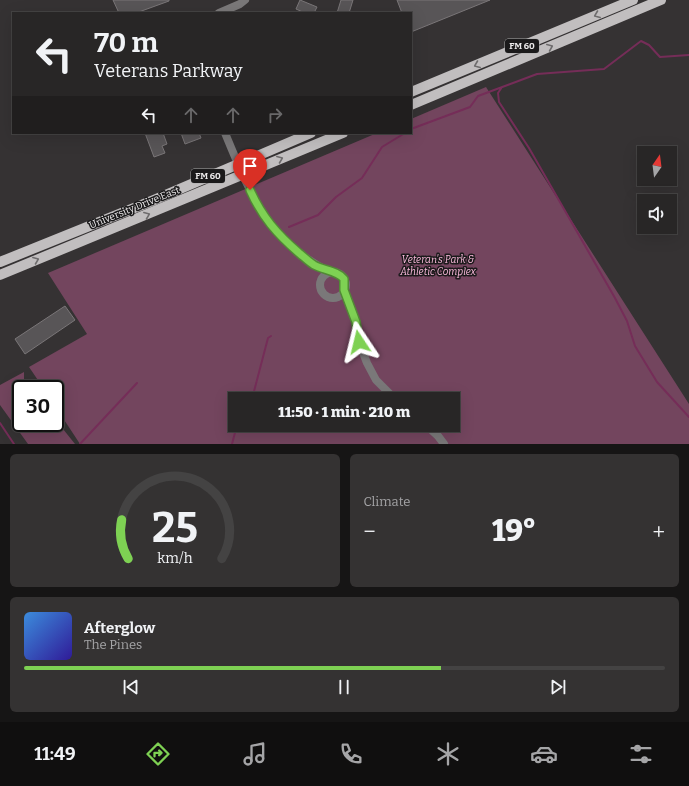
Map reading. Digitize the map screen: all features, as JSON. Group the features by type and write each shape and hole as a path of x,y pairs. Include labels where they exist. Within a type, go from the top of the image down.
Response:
{"main road":[{"name":"FM 60","path":"412,105 661,0"},
{"name":"FM 60","path":"412,92 627,1"},
{"name":"University Drive East","path":"0,262 154,200 309,134"},
{"name":"University Drive East","path":"0,275 341,134"}],"street":[{"path":"221,12 240,4 245,0"},
{"path":"627,1 630,14"},
{"path":"225,134 261,212 271,227 313,264 330,272 338,273 344,279 344,290 356,322 359,342 367,363 376,380 388,392"},
{"path":"313,264 321,280 320,284 322,292 329,297 334,297 342,294 344,290"},
{"path":"321,280 330,272"},
{"path":"334,297 350,308"},
{"path":"434,432 444,444"}],"green space":[{"name":"Veteran's Park & Athletic Complex","path":"486,87 689,404 689,444 80,444 64,420 64,380 38,380 29,367 87,334 48,273 375,134 412,134 412,119"},
{"path":"24,372 24,380 12,380 12,422 0,405 0,385"},
{"path":"64,430 75,444 28,444 19,432 64,432"}],"building":[{"path":"113,0 169,0 139,12 119,12"},
{"path":"300,0 317,7 314,12 303,12 296,9"},
{"path":"341,0 353,0 349,12 337,12"},
{"path":"397,0 490,0 412,32 412,12 402,12"},
{"path":"145,134 163,134 167,144 162,146 165,153 154,157"},
{"path":"181,134 199,134 201,138 185,144"},
{"path":"65,306 75,320 25,354 15,339"}],"waterway":[{"path":"412,129 470,107 478,96 537,74 604,69 641,41 649,45 660,57 689,55"},
{"path":"502,87 498,93 499,102 529,148 615,298 627,321 635,346 657,382 689,417"},
{"path":"289,227 318,215 336,197 362,178 382,147 403,134"},
{"path":"254,392 268,338 271,336"},
{"path":"80,444 137,383"},
{"path":"0,423 14,444"},
{"path":"232,444 235,432"}],"route":[{"path":"250,190 261,212 271,227 313,264 330,272 338,273 342,276 345,283 344,290 356,322 359,342"}]}
